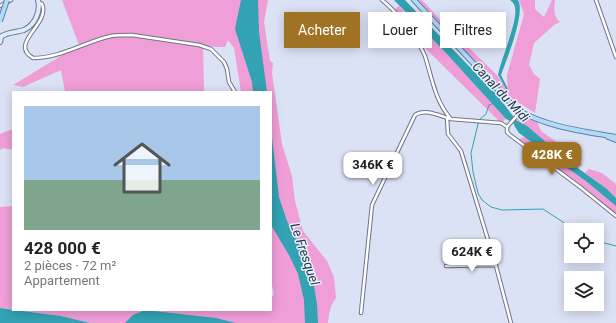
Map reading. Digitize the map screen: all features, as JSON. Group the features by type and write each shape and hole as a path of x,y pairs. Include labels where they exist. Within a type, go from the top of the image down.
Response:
{"main road":[{"path":"0,20 7,0"},
{"path":"414,0 507,99 521,111 532,118 560,127 616,137"},
{"path":"602,135 616,140"}],"street":[{"path":"0,6 11,0"},
{"path":"382,0 390,7 420,45 438,98 449,118 448,134 461,151 496,264 511,323"},
{"path":"596,0 616,57"},
{"path":"0,42 1,38 4,36 25,29 31,25 38,13 38,1"},
{"path":"38,1 44,8 42,16 40,22 29,36 25,46 29,56 33,58 59,54 110,36 121,35 137,35 199,45 211,49 224,62 227,69 229,82 234,91"},
{"path":"507,127 521,111"},
{"path":"361,313 372,205 415,115 419,112 426,112 449,118 501,123 507,127 507,132 510,135 616,216"},
{"path":"446,266 496,264"}],"shaded area":[{"path":"62,0 268,0 264,22 270,61 273,63 272,73 282,144 292,176 295,201 303,231 327,261 334,277 336,298 330,310 328,323 90,323 61,316 24,311 272,311 272,297 274,294 272,285 272,91 241,91 234,48 228,40 225,47 203,45 204,91 65,91 61,70 23,87 13,85 79,45"},
{"path":"418,0 422,0 440,20 440,24 432,15 432,12 429,12"},
{"path":"519,0 535,0 535,9 544,17 552,0 555,0 555,15 560,22 554,25 534,43 529,65 534,74 540,79 535,113 508,96 507,75 524,14"},
{"path":"399,6 405,12 395,12 396,8"},
{"path":"432,39 506,119 501,123 425,48 432,48"},
{"path":"462,48 469,48 496,74 506,88 506,92 504,93 495,83 492,75 480,67"},
{"path":"517,117 537,118 541,131 578,157 582,165 578,168 517,120"},
{"path":"12,129 12,150 3,148 0,150 0,134"},
{"path":"525,137 587,182 616,206 616,216 520,143 519,139"},
{"path":"589,169 602,173 616,184 616,198 607,189 585,173"},
{"path":"12,206 12,309 0,308 0,207"}],"water":[{"path":"241,0 258,0 259,32 267,91 253,91 252,82 235,29"},
{"path":"394,0 405,0 417,12 406,12"},
{"path":"510,0 518,0 520,6 511,49 501,75 508,89 508,92 505,94 506,89 498,75 514,22 515,7"},
{"path":"432,28 440,36 440,47 432,39"},
{"path":"441,48 451,48 497,95 514,119 527,126 568,161 607,189 616,198 616,206 587,182 519,133 513,122 506,119"},
{"path":"272,138 279,197 287,221 311,267 317,304 318,323 305,323 304,300 298,274 289,255 272,227"},
{"path":"0,308 12,310 12,311 61,316 90,323 0,323"},
{"path":"143,311 154,311 216,318 236,323 125,323 133,315"}],"waterway":[{"path":"492,104 489,105 486,114 479,120 471,153 473,172 478,193 482,200 491,207 502,210 543,209 564,223"},
{"path":"604,243 616,246"}],"water label":[{"name":"Canal du Midi","path":"501,92"},
{"name":"Le Fresquel","path":"305,254"}]}
